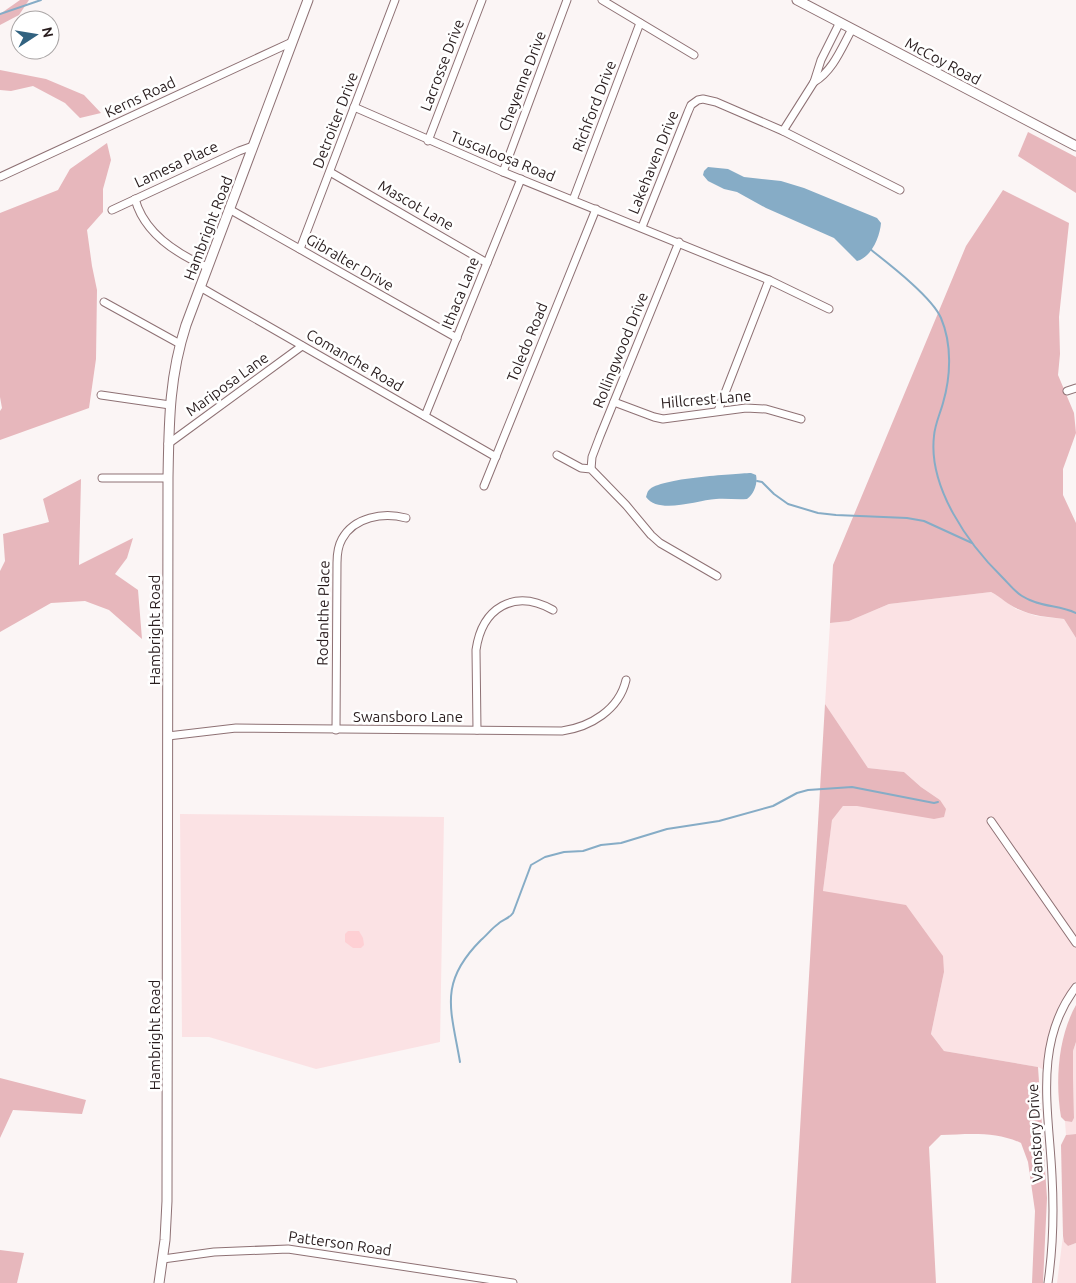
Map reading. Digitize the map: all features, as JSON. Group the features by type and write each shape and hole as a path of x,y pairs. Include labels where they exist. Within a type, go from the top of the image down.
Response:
{"main road":[{"name":"Hambright Road","path":"159,1283 168,1201 168,444 172,378 180,344 207,267 308,0"},
{"name":"McCoy Road","path":"797,0 1076,146"}],"street":[{"name":"Detroiter Drive","path":"300,249 395,0"},
{"name":"Lacrosse Drive","path":"428,141 482,0"},
{"name":"Cheyenne Drive","path":"502,172 567,0"},
{"path":"602,0 694,55"},
{"path":"783,131 814,82 821,60 840,22"},
{"name":"Richford Drive","path":"573,200 640,23"},
{"path":"814,82 826,72 841,51 852,29"},
{"name":"Kerns Road","path":"0,177 292,42"},
{"name":"Lakehaven Drive","path":"829,309 770,280 642,227 688,112 695,102 703,99 709,100 783,131 900,190"},
{"name":"Tuscaloosa Road","path":"354,107 502,172 642,227"},
{"name":"Lamesa Place","path":"112,210 253,146"},
{"name":"Mascot Lane","path":"330,172 487,263"},
{"name":"Ithaca Lane","path":"425,416 521,179"},
{"path":"135,199 146,221 160,238 183,255 207,267"},
{"name":"Gibralter Drive","path":"229,209 457,338"},
{"name":"Toledo Road","path":"484,486 596,209"},
{"name":"Rollingwood Drive","path":"591,469 592,458 679,242"},
{"path":"718,411 770,280"},
{"name":"Comanche Road","path":"200,287 496,457"},
{"path":"104,302 180,344"},
{"name":"Mariposa Lane","path":"168,444 302,346"},
{"path":"1067,391 1076,388"},
{"path":"101,395 170,404"},
{"name":"Hillcrest Lane","path":"614,402 663,419 740,408 766,409 801,419"},
{"path":"557,456 581,468 591,469 619,496 651,535 660,543 717,576"},
{"path":"102,478 168,478"},
{"name":"Rodanthe Place","path":"336,730 337,563 339,546 346,534 367,519 388,516 406,518"},
{"path":"477,730 476,650 478,637 484,624 501,607 519,601 532,600 553,610"},
{"name":"Swansboro Lane","path":"168,736 236,728 562,731 580,727 597,719 612,706 621,694 626,680"},
{"path":"991,821 1076,943"},
{"name":"Vanstory Drive","path":"1048,1283 1052,1252 1053,1187 1046,1071 1048,1052 1055,1027 1065,1003 1076,987"},
{"name":"Patterson Road","path":"163,1259 214,1252 288,1249 513,1283"}],"shaded area":[{"path":"20,0 29,0 22,10 10,10 10,20 0,25 0,14"},
{"path":"0,70 46,79 84,95 101,113 80,118 65,103 33,86 11,91 0,90"},
{"path":"1028,132 1076,157 1076,193 1018,156"},
{"path":"107,143 111,160 103,189 103,212 87,230 97,290 96,359 89,408 0,440 0,411 2,408 0,397 0,213 58,190 70,169"},
{"path":"1003,190 1069,223 1059,317 1060,354 1058,375 1074,413 1076,433 1063,469 1063,495 1076,523 1076,638 1064,619 1040,616 1023,611 991,592 889,604 849,621 830,623 833,565 966,246"},
{"path":"81,479 79,565 133,538 127,558 115,574 138,590 142,639 109,610 85,601 51,603 0,632 0,571 5,561 3,534 49,522 43,499"},
{"path":"991,592 1016,609 1036,616 1064,619 1076,638 1076,987 1065,1003 1046,1071 1038,1067 944,1051 931,1034 944,972 823,891 832,819 843,806 940,800 904,772 868,768 825,704 830,623 849,621 889,604"},
{"path":"825,704 868,768 904,772 940,800 946,809 944,817 934,819 857,806 843,806 832,820 823,891 906,905 943,956 944,972 931,1034 944,1051 1038,1067 1047,1198 1043,1283 1032,1283 1035,1211 1028,1162 1021,1143 992,1135 972,1134 941,1135 929,1147 936,1283 791,1283"},
{"path":"180,814 444,817 440,1042 316,1069 209,1037 182,1037"},
{"path":"348,931 359,931 364,945 361,948 353,948 345,942 345,934"},
{"path":"1076,1005 1076,1042 1073,1051 1074,1118 1072,1122 1065,1121 1061,1117 1058,1074 1065,1031"},
{"path":"1076,1042 1076,1134 1066,1135 1065,1121 1072,1122 1074,1118 1073,1051"},
{"path":"0,1078 86,1100 82,1114 13,1110 0,1138"},
{"path":"1076,1134 1076,1243 1068,1246 1064,1242 1063,1236 1061,1145 1066,1135"},
{"path":"1063,1236 1064,1242 1068,1246 1076,1243 1076,1283 1057,1283"},
{"path":"0,1250 24,1253 17,1283 0,1283"}],"water":[{"path":"708,167 728,169 744,177 781,181 804,188 877,218 881,223 877,240 871,251 857,261 834,238 766,208 737,192 724,189 708,181 703,175"},
{"path":"751,473 756,475 756,485 747,499 716,499 669,506 652,502 646,497 649,490 667,482 697,477"}],"waterway":[{"path":"0,14 41,0"},
{"path":"870,249 929,300 945,328 949,349 949,371 946,393 936,423 934,455 937,475 953,513 977,549 1017,592 1029,600 1076,613"},
{"path":"757,481 762,482 788,504 818,513 907,518 924,521 972,543"},
{"path":"460,1062 451,1011 453,984 458,970 467,955 481,940 502,921 510,917 531,865 545,857 564,852 583,851 601,845 621,843 667,829 719,821 773,806 797,793 808,790 852,787 934,803 938,802"}]}
